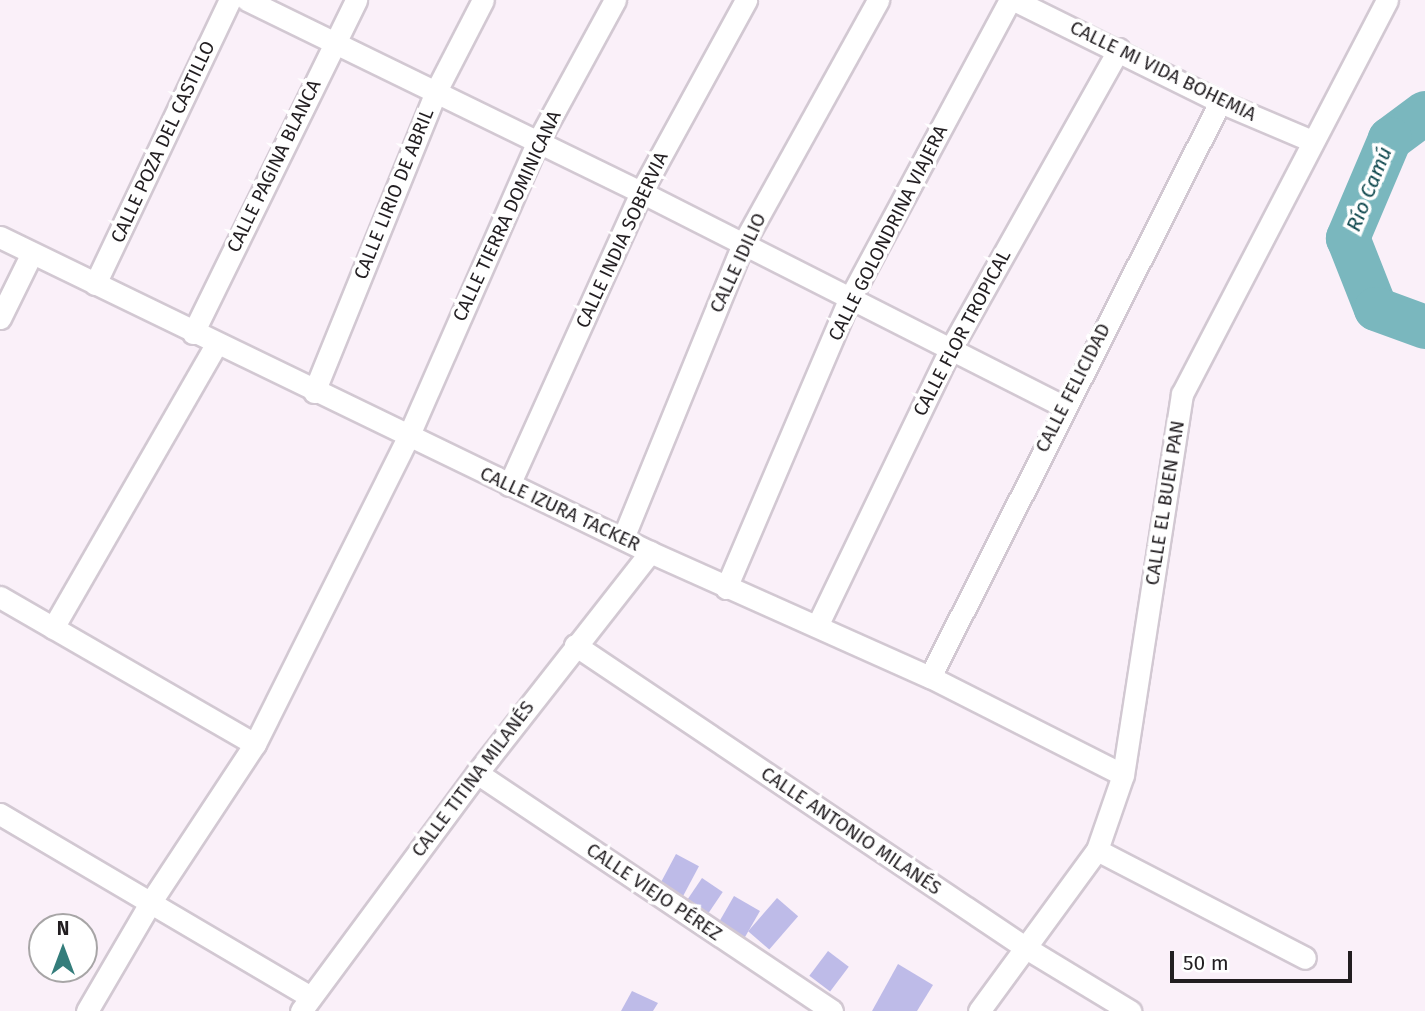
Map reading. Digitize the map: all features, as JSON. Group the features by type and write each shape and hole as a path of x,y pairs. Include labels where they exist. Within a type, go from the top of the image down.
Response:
{"street":[{"name":"CALLE POZA DEL CASTILLO","path":"95,284 230,0"},
{"path":"247,0 641,192 849,300 1063,406"},
{"name":"CALLE PAGINA BLANCA","path":"193,332 356,0"},
{"name":"CALLE LIRIO DE ABRIL","path":"314,392 436,91 484,0"},
{"name":"CALLE TIERRA DOMINICANA","path":"87,1011 150,903 255,744 408,437 537,143 615,0"},
{"name":"CALLE INDIA SOBERVIA","path":"509,485 641,192 746,0"},
{"name":"CALLE IDILIO","path":"623,538 743,244 878,0"},
{"name":"CALLE MI VIDA BOHEMIA","path":"1012,0 1118,49 1220,102 1312,141"},
{"name":"CALLE GOLONDRINA VIAJERA","path":"726,587 849,300 1012,0"},
{"name":"CALLE EL BUEN PAN","path":"979,1011 1097,850 1124,775 1182,394 1387,0"},
{"name":"CALLE FLOR TROPICAL","path":"818,624 950,350 1118,49"},
{"name":"CALLE FELICIDAD","path":"930,677 1063,406 1220,102"},
{"name":"CALLE IZURA TACKER","path":"0,237 216,345 650,552 726,587 818,624 930,677 1124,775"},
{"path":"0,318 32,253"},
{"path":"53,628 216,345"},
{"name":"CALLE TITINA MILANÉS","path":"304,1004 477,773 650,552"},
{"path":"0,597 255,744"},
{"name":"CALLE ANTONIO MILANÉS","path":"575,645 1026,948 1130,1011"},
{"name":"CALLE VIEJO PÉREZ","path":"477,773 832,1011"},
{"path":"0,814 150,903 304,1004"},
{"path":"1097,850 1305,958"}],"building":[{"path":"676,854 699,866 680,902 657,889"},
{"path":"702,878 723,892 705,919 684,905"},
{"path":"734,896 760,911 742,942 716,927"},
{"path":"777,898 798,916 769,950 748,931"},
{"path":"828,951 849,967 830,991 809,976"},
{"path":"898,964 933,985 917,1011 872,1011"},
{"path":"632,991 658,1003 653,1011 621,1011"}],"waterway":[{"name":"Río Camú","path":"1425,113 1390,139 1348,238 1376,309 1425,327"}]}
